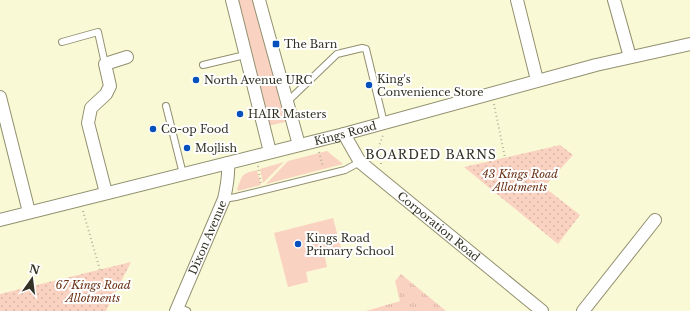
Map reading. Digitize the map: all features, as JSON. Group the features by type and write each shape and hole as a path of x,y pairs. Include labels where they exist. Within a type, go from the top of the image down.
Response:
{"street":[{"path":"232,0 270,152"},
{"path":"259,0 299,145"},
{"path":"517,0 538,80"},
{"path":"614,0 630,57"},
{"name":"Kings Road","path":"0,220 344,134 538,80 690,44"},
{"path":"106,193 88,123 91,108 106,94 110,86 105,64 127,57"},
{"path":"0,97 29,212"},
{"name":"Corporation Road","path":"344,134 360,162 542,311"},
{"name":"Dixon Avenue","path":"180,310 224,199 228,182 228,163"},
{"path":"583,311 655,220"}],"lane":[{"path":"62,42 98,32 105,64"},
{"path":"287,102 336,54 362,48 366,49 388,122"},
{"path":"203,65 245,55"},
{"path":"166,106 183,174"},
{"path":"224,199 263,191 345,170 360,162"}],"path":[{"path":"492,93 505,158"},
{"path":"384,182 380,163 379,146 388,122"},
{"path":"317,141 325,175"},
{"path":"255,156 263,191"},
{"path":"80,200 100,270"}],"green space":[{"path":"236,0 254,0 285,122 268,126"},
{"name":"43 Kings Road Allotments","path":"560,145 573,155 544,187 580,215 558,244 464,167"},
{"path":"327,151 343,164 266,184 288,161"},
{"path":"284,162 263,183 260,169"},
{"path":"257,170 261,185 238,191 237,189 243,175"},
{"path":"333,218 341,248 324,252 327,267 306,272 308,282 288,287 274,233"},
{"name":"67 Kings Road Allotments","path":"131,262 106,311 0,311 0,294"},
{"path":"401,274 446,311 366,311 400,301 395,281"}],"place":[{"name":"The Barn","path":"276,44"},
{"name":"North Avenue URC","path":"196,80"},
{"name":"King's Convenience Store","path":"369,85"},
{"name":"HAIR Masters","path":"240,114"},
{"name":"Co-op Food","path":"153,129"},
{"name":"Mojlish","path":"187,148"},
{"name":"Kings Road Primary School","path":"298,244"}],"district":[{"name":"BOARDED BARNS","path":"431,155"}]}
